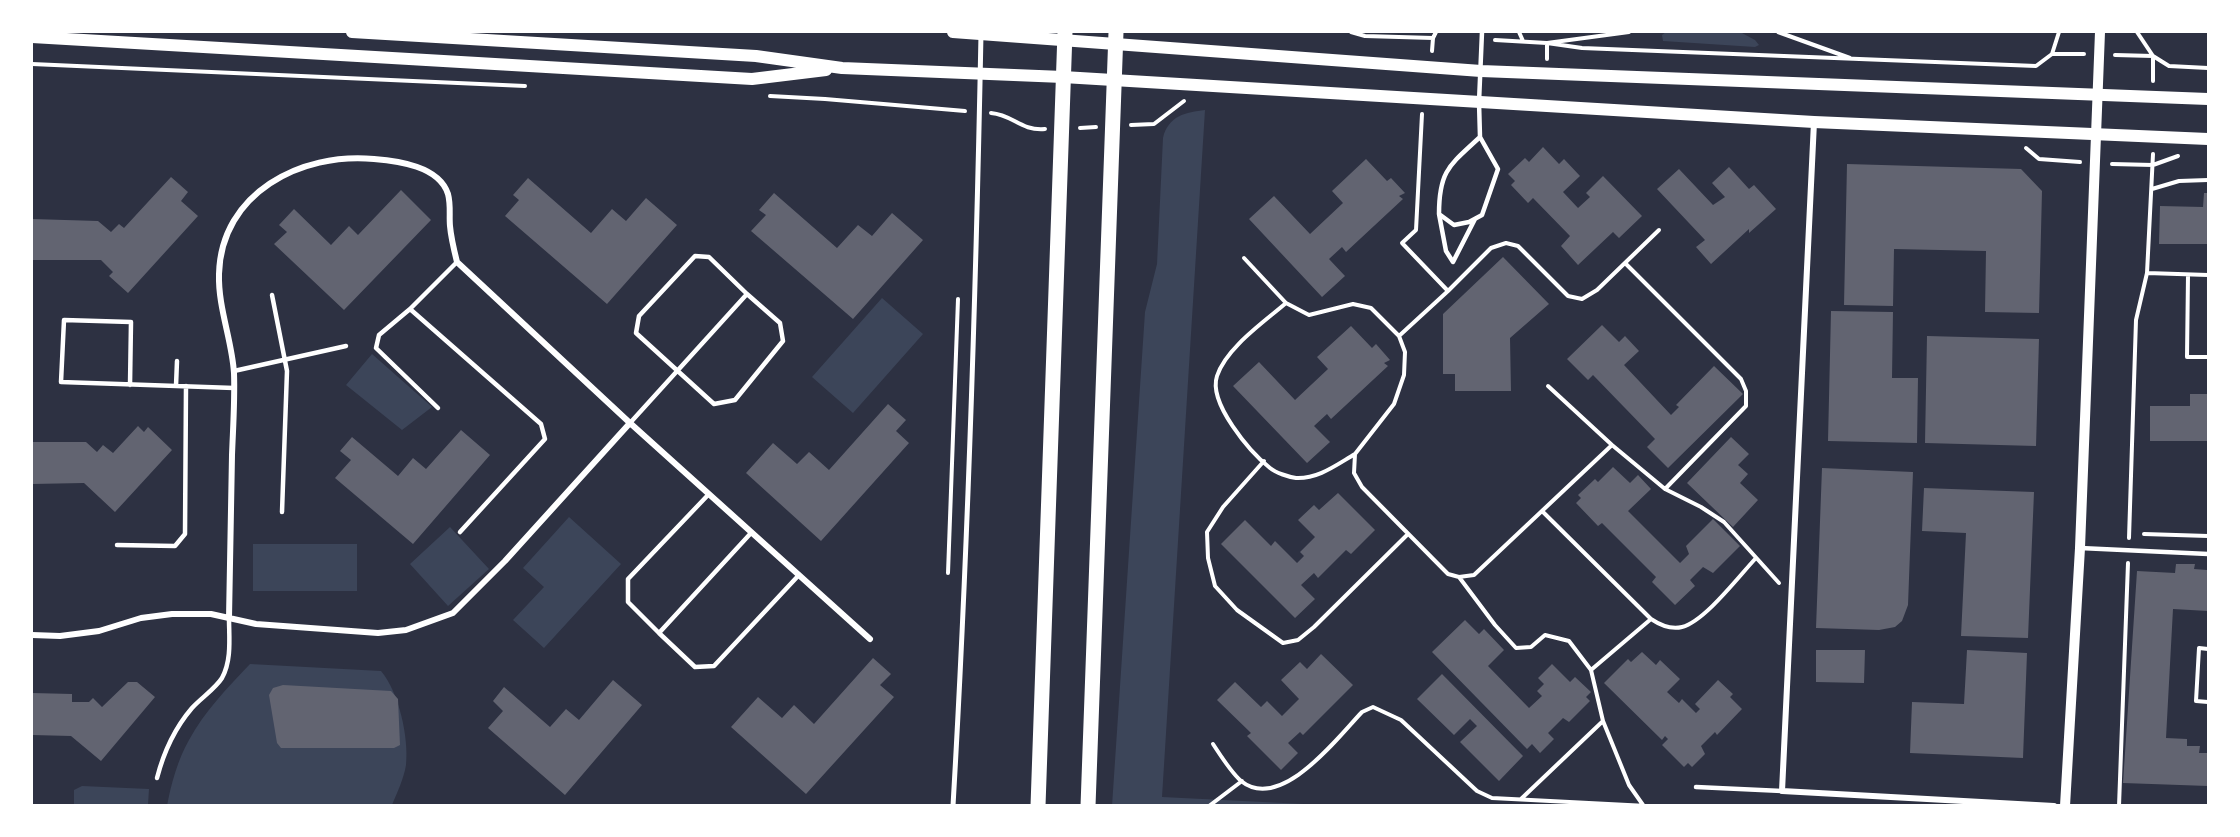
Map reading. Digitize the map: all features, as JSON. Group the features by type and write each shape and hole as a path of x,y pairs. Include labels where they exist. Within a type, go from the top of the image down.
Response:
{"main road":[{"path":"352,32 756,56 842,68 1063,77 1814,122 2208,139"},
{"path":"953,32 1116,38 1481,71 2208,99"},
{"path":"1038,806 1065,36"},
{"path":"32,37 752,79 842,68"},
{"path":"1088,806 1116,38"}],"street":[{"path":"953,806 966,596 981,32"},
{"path":"2065,806 2080,548 2100,32"},
{"path":"1814,122 1782,791 2054,806"},
{"path":"229,618 234,371 219,287 222,255 230,231 243,207 278,176 310,164 356,158 407,163 431,175 447,191 450,202 451,237 457,261 708,495 870,639"},
{"path":"32,635 60,636 99,631 141,618 172,614 212,614 256,624 378,633 406,630 453,613 505,561 630,423"}],"lane":[{"path":"1439,214 1454,225 1469,222 1482,215 1498,169 1480,137 1482,32"},
{"path":"1476,218 1453,261 1446,251 1439,214 1439,190 1449,166 1480,137"},
{"path":"695,256 709,256 780,323 783,341 735,399 714,404 677,370 636,333 639,316 695,256"},
{"path":"438,408 376,348 380,335 410,309 457,261"},
{"path":"630,423 747,294"},
{"path":"272,295 287,371 282,512"},
{"path":"410,309 541,424 545,439 460,532"},
{"path":"130,385 131,322 64,320 61,382 130,385 234,388"},
{"path":"234,371 346,346"},
{"path":"176,386 177,361"},
{"path":"117,545 176,546 185,534 186,386"},
{"path":"708,495 628,579 628,602 695,667 714,666 798,576"},
{"path":"659,633 751,533"},
{"path":"2080,548 2208,554"},
{"path":"157,778 164,751 176,729 192,708 221,679 228,661 229,618"},
{"path":"1696,787 1782,791"}],"path":[{"path":"1351,32 1365,36 1433,38 1436,32"},
{"path":"1519,32 1523,41"},
{"path":"1547,43 1629,32"},
{"path":"1778,32 1853,60"},
{"path":"1482,40 1523,41 1582,48 2036,66 2052,54 2059,32"},
{"path":"2137,32 2153,57 2169,66 2208,68"},
{"path":"32,64 529,86"},
{"path":"766,96 967,111"},
{"path":"1423,99 1416,230 1402,243 1448,291"},
{"path":"990,113 1002,114 1031,130 1154,124 1185,100"},
{"path":"1410,112 1422,112"},
{"path":"2025,148 2038,159"},
{"path":"2119,806 2136,320 2147,273 2153,165"},
{"path":"2152,189 2179,181 2208,180"},
{"path":"1399,336 1491,248 1506,243 1518,246 1568,296 1582,299 1597,290 1659,230"},
{"path":"1244,258 1286,303 1309,315 1353,304 1371,308 1399,336 1405,352 1404,375 1394,404 1355,454 1321,474 1309,478 1293,478 1271,469 1234,429 1223,411 1217,394 1216,377 1228,355 1286,303"},
{"path":"1625,263 1741,379 1746,391 1746,406 1665,489"},
{"path":"2147,273 2208,275"},
{"path":"2188,275 2187,357 2208,357"},
{"path":"948,584 958,288"},
{"path":"1548,386 1612,445 1665,489 1701,507 1724,522 1790,595"},
{"path":"1355,454 1354,473 1362,487 1448,574 1459,577 1474,575 1612,445"},
{"path":"1264,461 1223,507 1207,532 1208,558 1215,586 1237,610 1282,644 1298,640 1314,627 1408,534"},
{"path":"1542,511 1651,619 1665,627 1682,627 1703,616 1756,558"},
{"path":"2144,534 2208,536"},
{"path":"1459,577 1495,625 1516,648 1531,647 1545,635 1569,641 1591,670 1603,721 1629,785 1645,805"},
{"path":"1591,670 1651,619"},
{"path":"2208,648 2199,648 2196,701 2208,702"},
{"path":"1212,744 1242,782 1261,789 1279,787 1299,776 1362,712 1373,707 1401,720 1477,791 1492,798 1645,805"},
{"path":"1520,800 1603,721"},
{"path":"1209,806 1242,782"}],"shaded area":[{"path":"1666,32 1740,32 1755,40 1759,45 1755,47 1663,41 1662,35"},
{"path":"1205,110 1162,797 1324,805 1112,806 1145,312 1157,264 1163,138 1169,125 1179,116"},
{"path":"882,298 923,334 853,413 812,377"},
{"path":"372,354 432,407 402,430 346,385"},
{"path":"569,517 621,564 544,648 513,620 544,587 523,568"},
{"path":"450,527 489,569 448,606 410,564"},
{"path":"253,544 357,544 357,591 253,591"},
{"path":"250,664 381,671 398,703 407,754 405,770 392,805 167,806 178,763 185,747 217,700"},
{"path":"82,786 149,789 148,805 74,805 74,790"}],"building":[{"path":"1543,147 1559,164 1564,159 1580,176 1563,192 1578,208 1590,197 1586,193 1603,176 1642,216 1619,238 1613,232 1578,265 1561,246 1570,236 1533,198 1528,203 1511,185 1515,181 1508,174 1525,158 1529,162"},
{"path":"1366,159 1387,181 1391,178 1405,193 1399,196 1403,199 1346,252 1342,247 1329,259 1345,276 1322,297 1249,219 1274,196 1310,234 1343,203 1332,191"},
{"path":"1847,164 2021,169 2042,191 2039,313 1985,312 1986,251 1894,249 1893,306 1844,305"},
{"path":"1729,167 1749,189 1754,185 1776,209 1749,233 1749,229 1711,264 1696,247 1705,240 1657,189 1679,169 1713,205 1725,197 1712,183"},
{"path":"171,177 188,192 181,201 198,216 128,293 109,276 113,272 101,260 32,260 32,219 98,221 111,232 119,224 124,228"},
{"path":"528,178 591,233 612,209 626,221 646,198 677,225 607,304 505,216 519,200 513,195"},
{"path":"401,190 431,220 344,310 274,244 287,232 279,225 294,209 331,245 349,226 358,235"},
{"path":"774,193 837,248 858,225 872,236 892,213 923,240 853,319 751,231 766,215 759,210"},
{"path":"2204,193 2208,193 2208,244 2159,244 2160,206 2203,207"},
{"path":"1503,257 1549,304 1510,338 1511,391 1455,391 1455,374 1443,374 1443,314"},
{"path":"1831,311 1893,312 1892,378 1918,378 1917,443 1828,441"},
{"path":"1602,325 1619,342 1625,336 1639,351 1624,365 1671,415 1679,407 1676,405 1714,366 1743,394 1668,468 1647,447 1655,439 1593,375 1588,380 1567,359"},
{"path":"1351,326 1372,348 1376,344 1390,360 1384,363 1388,366 1331,419 1327,414 1314,426 1330,442 1307,463 1233,386 1259,362 1295,400 1328,369 1317,357"},
{"path":"1927,336 2039,339 2036,446 1925,443"},
{"path":"2190,394 2208,394 2208,441 2150,441 2150,406 2190,406"},
{"path":"888,404 906,420 896,431 909,443 821,541 746,473 773,443 797,464 809,452 829,470"},
{"path":"138,426 144,432 148,427 172,450 115,512 84,483 32,484 32,442 86,442 97,452 103,445 113,453"},
{"path":"461,430 490,455 413,544 335,478 351,460 340,451 352,437 398,476 413,458 426,469"},
{"path":"1731,437 1749,454 1738,465 1748,474 1740,483 1758,500 1733,527 1687,483"},
{"path":"1613,467 1630,483 1638,475 1651,489 1628,511 1680,563 1689,554 1686,546 1713,519 1740,546 1713,573 1703,567 1690,580 1695,586 1675,605 1652,582 1656,577 1602,523 1598,526 1576,503 1581,498 1578,495 1595,479 1598,482"},
{"path":"1822,468 1913,472 1908,605 1902,621 1895,627 1879,630 1816,628"},
{"path":"1924,488 2034,492 2028,638 1961,636 1966,533 1922,531"},
{"path":"1338,493 1375,530 1351,554 1346,550 1318,578 1314,573 1301,585 1315,599 1295,618 1221,544 1245,520 1271,546 1275,541 1297,563 1304,556 1300,552 1315,537 1298,520 1314,505 1319,510"},
{"path":"2176,564 2195,564 2194,569 2207,570 2208,611 2173,609 2166,738 2187,739 2187,746 2200,746 2199,753 2208,753 2208,786 2123,783 2137,571 2175,573"},
{"path":"1465,620 1479,634 1484,629 1504,650 1488,666 1529,708 1542,696 1537,691 1544,684 1538,678 1552,664 1570,682 1575,677 1591,692 1586,697 1590,701 1569,722 1563,718 1548,733 1554,739 1540,753 1532,744 1527,749 1432,652"},
{"path":"1816,650 1865,650 1864,683 1816,682"},
{"path":"1967,650 2027,653 2023,758 1910,753 1912,702 1964,704"},
{"path":"1642,652 1656,665 1660,660 1680,679 1667,692 1679,703 1682,699 1696,713 1700,709 1695,704 1718,680 1733,694 1730,697 1742,709 1717,735 1715,732 1701,746 1705,754 1692,767 1688,763 1684,767 1662,745 1668,739 1665,736 1662,740 1604,683 1628,659 1631,662"},
{"path":"1321,654 1353,685 1303,735 1300,732 1288,743 1298,753 1281,770 1247,736 1251,733 1217,700 1235,682 1261,707 1267,701 1282,716 1299,699 1281,680 1300,662 1307,669"},
{"path":"873,658 891,674 880,685 894,697 806,794 731,727 758,697 782,718 794,705 814,724"},
{"path":"1442,674 1523,756 1499,781 1460,742 1477,726 1470,719 1454,735 1417,699"},
{"path":"613,680 642,705 565,795 488,728 503,711 493,701 504,687 550,727 566,709 579,720"},
{"path":"128,682 137,682 155,697 101,761 71,736 32,735 32,693 72,694 72,702 89,702 93,698 102,707"},
{"path":"283,685 391,691 398,699 400,745 394,748 281,748 277,743 269,695 273,688"}]}
